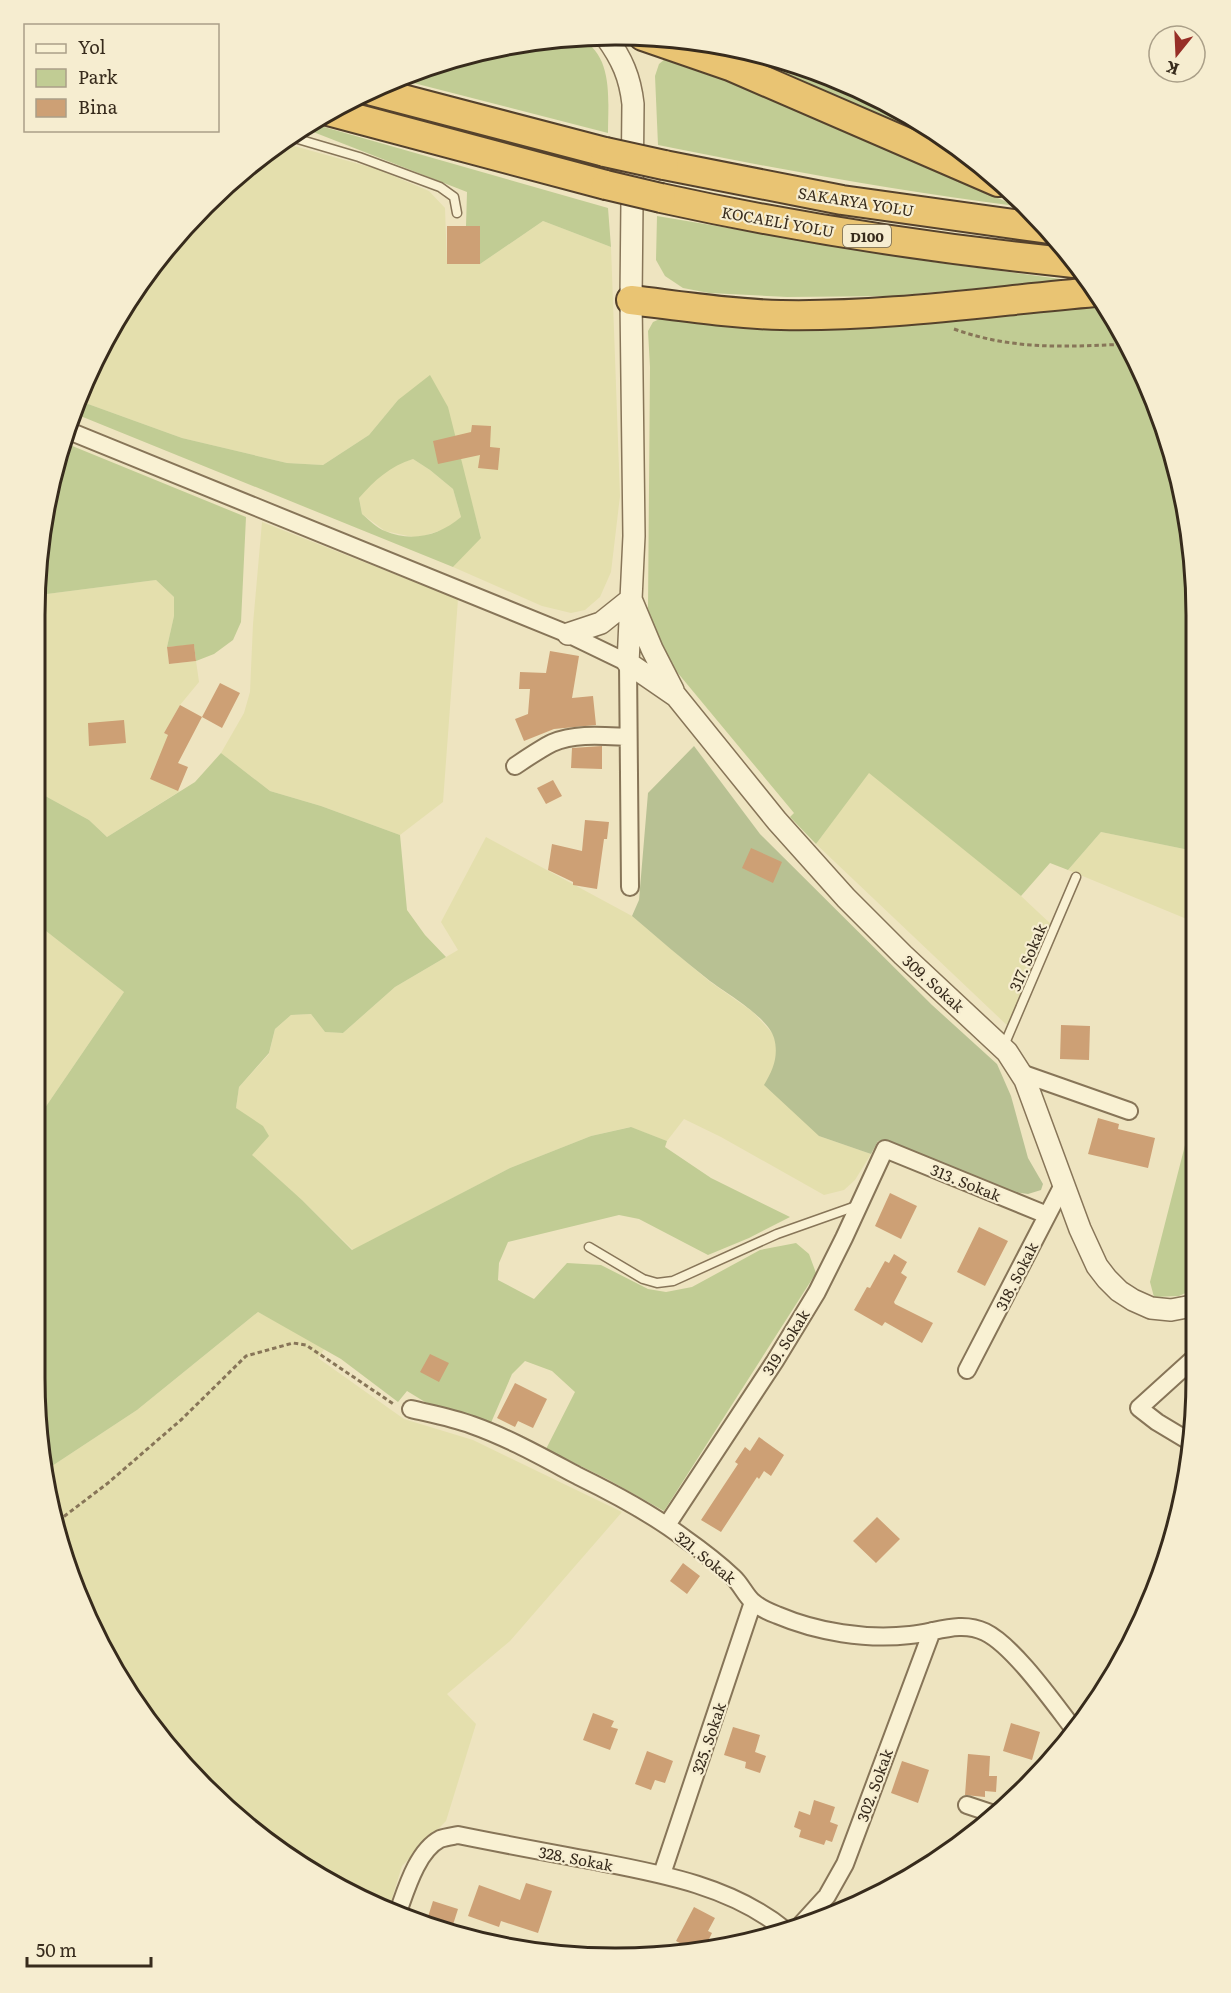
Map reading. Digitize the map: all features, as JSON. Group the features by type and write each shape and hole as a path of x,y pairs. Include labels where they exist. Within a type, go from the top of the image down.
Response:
{"highway":[{"path":"681,49 730,66 973,171"},
{"name":"SAKARYA YOLU","path":"384,94 605,152 664,165 842,200 1033,227"},
{"name":"KOCAELİ YOLU","path":"342,115 606,185 729,213 894,240 1063,262"},
{"path":"631,300 780,315 891,310 1086,293"}],"street":[{"path":"611,45 623,63 630,81 633,104 631,300 634,536 627,663 630,887"},
{"path":"75,433 568,634 627,663"},
{"path":"568,634 602,623 631,599"},
{"path":"631,599 652,649 676,696"},
{"name":"309. Sokak","path":"627,663 676,696 777,821 846,898 903,955 1003,1048 1021,1073 1080,1229 1097,1266 1119,1292 1151,1308 1171,1310 1186,1307"},
{"path":"515,765 552,743 570,738 628,737"},
{"path":"1021,1073 1129,1111"},
{"name":"319. Sokak","path":"667,1525 817,1292 885,1149"},
{"name":"313. Sokak","path":"885,1149 1047,1215"},
{"name":"318. Sokak","path":"967,1370 1064,1183"},
{"path":"1183,1437 1139,1408 1186,1365"},
{"name":"321. Sokak","path":"411,1409 460,1421 503,1437 616,1495 667,1525 738,1581 753,1602 776,1615 842,1634 911,1635 957,1627 972,1628 994,1637 1033,1677 1069,1723"},
{"name":"325. Sokak","path":"662,1874 753,1602"},
{"name":"302. Sokak","path":"811,1914 827,1896 845,1864 932,1631"},
{"path":"967,1805 986,1811"},
{"name":"328. Sokak","path":"400,1906 418,1863 430,1847 440,1839 458,1835 662,1874 735,1899 778,1924"}],"lane":[{"path":"301,140 359,157 440,187 454,197 457,213"},
{"name":"317. Sokak","path":"1003,1048 1076,877"},
{"path":"589,1247 643,1278 657,1283 673,1281 777,1234 859,1205"}],"path":[{"path":"946,327 975,337 1018,344 1077,348 1118,345"},
{"path":"62,1518 108,1483 182,1419 246,1356 293,1343 306,1345 395,1405 411,1409"}],"shaded area":[{"path":"292,146 377,169 429,191 445,208 447,264 480,264 543,221 611,247 620,496 611,572 600,597 585,610 571,613 542,606 453,567 481,537 466,482 398,400 369,435 323,465 287,463 182,438 86,403 88,397 121,330 163,268 212,212 268,163"},
{"path":"413,459 453,489 461,517 448,528 417,538 385,531 362,514 359,497 374,481 396,464"},
{"path":"262,522 458,599 443,802 400,835 321,806 270,791 221,753 244,713 250,692"},
{"path":"156,580 174,597 174,616 167,647 169,664 196,661 199,682 180,705 164,733 171,737 150,778 180,791 107,837 89,820 45,796 46,594"},
{"path":"869,772 1021,896 1054,927 1011,1029 816,844"},
{"path":"1101,832 1186,849 1186,919 1068,870"},
{"path":"486,837 632,916 709,981 753,1012 774,1035 777,1052 773,1069 819,1136 871,1154 855,1180 844,1190 824,1195 721,1137 684,1119 667,1141 630,1127 591,1136 510,1168 353,1250 302,1200 251,1155 236,1108 239,1087 269,1054 275,1029 291,1015 311,1014 325,1032 343,1033 395,987 458,950 441,922"},
{"path":"45,930 124,992 45,1108"},
{"path":"258,1312 325,1348 318,1358 404,1419 473,1440 622,1512 510,1641 447,1694 476,1724 446,1821 402,1866 391,1902 330,1872 268,1830 239,1806 212,1781 163,1725 121,1663 88,1596 75,1561 64,1525 52,1466 137,1410"}],"green space":[{"path":"591,46 599,56 607,80 608,133 412,83 468,64 504,56"},
{"path":"665,59 680,63 780,102 1012,205 837,179 658,145 655,76 659,64"},
{"path":"740,59 799,75 834,88 901,121 918,132"},
{"path":"322,126 608,208 611,247 543,221 480,264 480,226 466,226 467,192 313,132"},
{"path":"657,216 926,261 1068,280 892,296 787,297 709,293 683,288 665,276 656,260"},
{"path":"1092,302 1110,330 1143,397 1167,468 1175,504 1185,578 1186,849 1101,832 1068,870 1050,863 1021,896 869,773 816,844 790,817 794,813 672,666 655,635 648,608 650,367 648,331 653,322 662,318 773,329 831,328"},
{"path":"430,375 448,407 481,538 453,567 81,416 86,403 182,438 287,463 323,465 369,435 398,400","holes":["413,459 453,489 461,517 435,533 415,537 395,535 373,524 362,514 359,498 390,470"]},
{"path":"71,445 246,517 241,622 233,640 214,654 196,661 194,645 167,647 174,616 174,597 156,580 46,594 56,504"},
{"path":"694,746 760,834 932,1005 997,1064 1011,1096 1028,1158 1043,1184 1041,1190 1028,1194 1014,1192 888,1143 878,1141 871,1154 819,1136 764,1085 772,1068 775,1045 774,1038 764,1022 700,973 632,916 639,900 648,793"},
{"path":"221,753 270,791 321,806 400,835 407,910 425,935 446,957 395,987 343,1033 325,1032 311,1014 291,1015 275,1029 269,1053 239,1087 236,1108 263,1126 269,1136 252,1155 302,1200 352,1250 510,1168 591,1136 631,1127 667,1141 665,1147 711,1178 790,1217 749,1238 708,1255 639,1219 619,1215 508,1242 499,1263 498,1280 534,1299 567,1263 601,1265 648,1289 666,1292 692,1287 760,1250 796,1243 809,1254 816,1273 664,1511 607,1479 546,1449 575,1392 552,1371 525,1361 512,1374 490,1425 425,1402 407,1391 398,1402 341,1359 258,1312 137,1410 52,1466 46,1415 45,1378 45,1108 124,992 45,930 45,796 89,820 107,837 195,782"},
{"path":"1186,1141 1186,1293 1179,1296 1154,1297 1150,1282"}],"building":[{"path":"447,226 480,226 480,264 447,264"},
{"path":"472,425 491,426 490,447 500,448 498,470 478,468 480,455 438,464 433,441 471,432"},
{"path":"194,644 196,661 169,664 167,647"},
{"path":"550,651 579,656 572,698 593,696 596,725 554,729 524,741 515,719 528,714 530,689 519,689 520,672 546,673"},
{"path":"220,683 240,693 222,728 202,717"},
{"path":"180,705 202,717 178,763 188,767 178,791 150,779 168,735 164,733"},
{"path":"124,720 126,743 89,746 88,723"},
{"path":"602,746 602,769 571,768 572,748"},
{"path":"553,780 562,796 546,804 537,788"},
{"path":"585,820 609,822 607,839 604,839 597,889 573,885 573,882 548,870 552,844 582,851"},
{"path":"751,848 782,862 773,883 742,868"},
{"path":"1061,1025 1090,1026 1089,1060 1060,1059"},
{"path":"1098,1118 1119,1124 1118,1129 1155,1138 1148,1168 1088,1154"},
{"path":"890,1193 917,1206 901,1239 875,1226"},
{"path":"979,1227 1008,1241 985,1286 957,1272"},
{"path":"894,1254 907,1262 901,1273 907,1277 895,1304 933,1323 922,1343 885,1322 882,1326 854,1310 885,1261 889,1263"},
{"path":"430,1354 449,1363 439,1382 420,1372"},
{"path":"515,1383 547,1399 533,1428 518,1421 515,1427 497,1418"},
{"path":"759,1437 784,1455 771,1476 764,1471 759,1479 757,1477 721,1532 701,1520 738,1464 735,1462 745,1447 750,1451"},
{"path":"877,1517 900,1539 876,1563 853,1541"},
{"path":"683,1563 700,1576 687,1594 670,1581"},
{"path":"593,1713 614,1721 611,1727 618,1729 610,1750 583,1740"},
{"path":"1011,1723 1040,1732 1032,1760 1003,1751"},
{"path":"733,1727 760,1735 755,1752 766,1756 760,1773 745,1768 746,1762 724,1755"},
{"path":"647,1751 673,1761 665,1783 655,1780 651,1790 635,1784"},
{"path":"968,1754 990,1756 989,1776 997,1776 996,1792 985,1791 985,1797 965,1795"},
{"path":"902,1761 929,1770 918,1803 891,1793"},
{"path":"814,1800 835,1807 830,1822 838,1825 832,1842 826,1840 824,1845 799,1837 801,1830 794,1827 799,1811 810,1815"},
{"path":"526,1883 552,1891 538,1933 501,1921 499,1927 468,1916 479,1885 520,1900"},
{"path":"433,1901 458,1909 453,1924 428,1917"},
{"path":"694,1907 715,1918 708,1931 712,1933 708,1940 681,1944 676,1941"}]}
